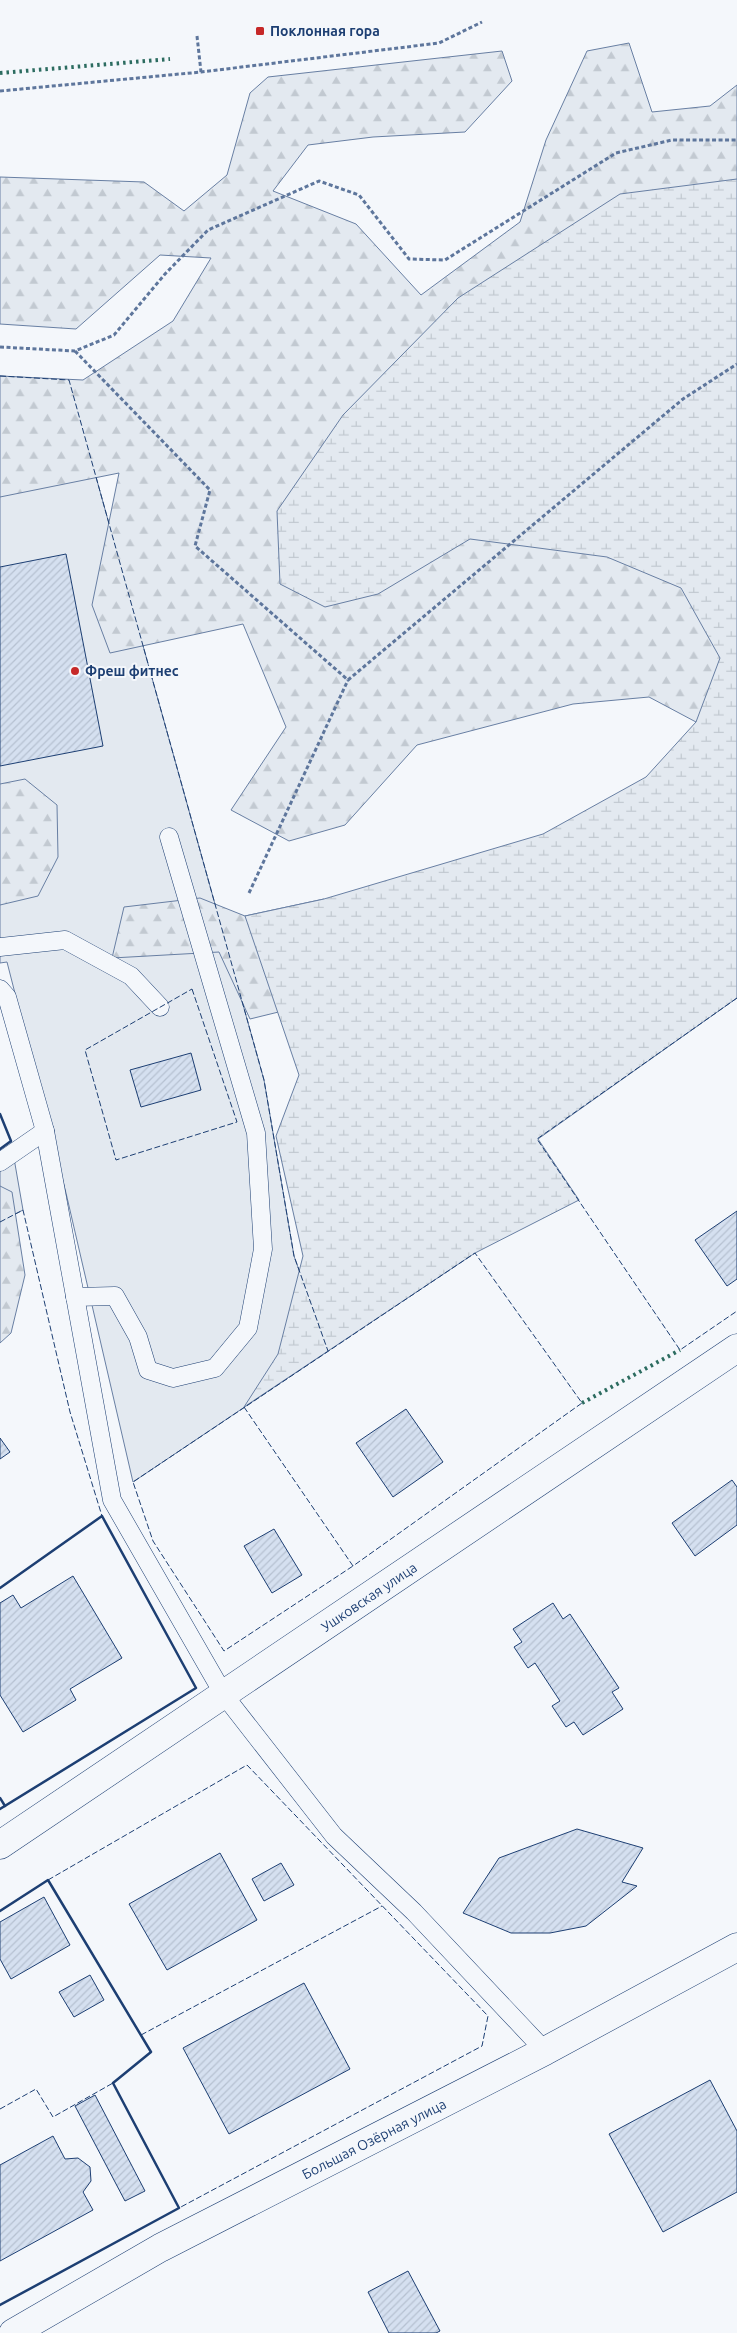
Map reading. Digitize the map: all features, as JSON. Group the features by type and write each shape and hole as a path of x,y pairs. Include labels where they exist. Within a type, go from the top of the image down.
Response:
{"street":[{"name":"Ушковская улица","path":"0,1845 737,1348"},
{"name":"Большая Озёрная улица","path":"13,2333 160,2248 545,2051 737,1947"}],"lane":[{"path":"75,1297 115,1296 138,1337 148,1370 173,1378 215,1368 248,1328 263,1249 256,1133 170,837"},
{"path":"0,946 65,940 131,976 160,1007"},
{"path":"0,989 7,997 45,1131 112,1500 224,1695 334,1836 414,1912 545,2051"},
{"path":"0,1162 45,1131"}],"path":[{"path":"0,92 201,72 439,42 482,22"},
{"path":"197,36 201,72"},
{"path":"0,347 75,351 114,335 165,274 208,230 318,181 359,195 409,260 445,260 616,153 672,140 737,140"},
{"path":"75,351 210,490 195,546 348,680"},
{"path":"249,893 348,680 683,399 737,364"}],"green space":[{"path":"629,43 652,112 710,106 737,85 737,286 676,389 737,702 696,722 649,697 573,704 417,745 345,825 289,841 231,810 286,727 243,624 110,653 92,605 119,473 0,497 0,376 83,380 173,321 211,258 160,255 76,329 0,324 0,177 144,182 184,211 227,175 250,93 268,77 502,51 512,81 465,132 373,137 308,145 273,191 356,224 421,295 520,222 546,140 587,51"},
{"path":"737,179 737,998 538,1139 579,1200 475,1253 244,1407 278,1354 303,1256 276,1136 299,1075 245,916 324,899 543,834 646,777 696,722 720,658 681,588 607,557 470,539 378,594 325,607 280,584 277,511 343,415 458,298 620,194"},
{"name":"Фреш фитнес","path":"0,376 69,380 264,1080 294,1256 328,1351 133,1482 66,1193 7,962 0,963"},
{"path":"25,779 57,805 58,857 38,896 0,905 0,784"},
{"path":"200,898 245,916 324,899 303,1006 250,1019 219,952 112,958 124,907"},
{"path":"11,1141 23,1210 0,1222 0,1149"},
{"path":"0,1186 12,1192 25,1275 11,1333 0,1343"}],"building":[{"path":"66,554 103,746 0,766 0,567"},
{"path":"191,1053 201,1090 141,1107 130,1070"},
{"path":"737,1211 737,1279 727,1286 695,1240"},
{"path":"406,1409 443,1462 393,1497 356,1443"},
{"path":"0,1438 10,1452 0,1459"},
{"path":"732,1480 737,1487 737,1525 695,1556 672,1523"},
{"path":"274,1529 302,1575 272,1593 244,1546"},
{"path":"73,1576 122,1658 70,1689 76,1700 23,1732 0,1695 0,1603 13,1595 21,1608"},
{"path":"553,1603 563,1619 570,1614 619,1688 612,1692 623,1709 583,1735 574,1722 566,1727 552,1706 560,1701 535,1663 528,1668 514,1647 522,1642 513,1629"},
{"path":"577,1829 643,1848 622,1882 637,1886 586,1926 550,1933 511,1933 463,1913 499,1858"},
{"path":"220,1853 257,1920 167,1970 129,1904"},
{"path":"281,1863 294,1885 264,1901 252,1879"},
{"path":"44,1897 70,1945 11,1979 0,1959 0,1922"},
{"path":"90,1975 104,2000 74,2017 59,1992"},
{"path":"304,1983 350,2069 229,2134 183,2048"},
{"path":"710,2080 737,2131 737,2192 663,2232 609,2134"},
{"path":"95,2095 145,2191 125,2201 75,2106"},
{"path":"53,2136 65,2159 78,2158 90,2167 91,2181 83,2192 93,2210 0,2261 0,2165"},
{"path":"408,2271 440,2331 436,2333 389,2333 368,2292"}],"hedge":[{"path":"0,73 170,59"},
{"path":"582,1403 680,1350"}],"fence":[{"path":"0,376 69,380 264,1080 294,1256 328,1351"},
{"path":"192,989 237,1122 116,1160 85,1050 192,989"},
{"path":"737,998 537,1139 680,1350 737,1311"},
{"path":"0,1222 23,1210 70,1412 102,1516"},
{"path":"244,1407 353,1566 582,1403 475,1253 133,1482 153,1541 224,1651 353,1566"},
{"path":"48,1880 247,1765 488,2016 482,2046 179,2208"},
{"path":"141,2035 382,1906"},
{"path":"0,2109 36,2089 53,2117 113,2083"}],"wall":[{"path":"0,1114 11,1141 0,1149"},
{"path":"0,1588 102,1516 196,1688 0,1809"},
{"path":"0,1798 5,1806"},
{"path":"0,1911 48,1880 151,2052 113,2083 179,2208 0,2305"}],"place":[{"name":"Поклонная гора","path":"260,31"},
{"name":"Фреш фитнес","path":"75,671"}]}
